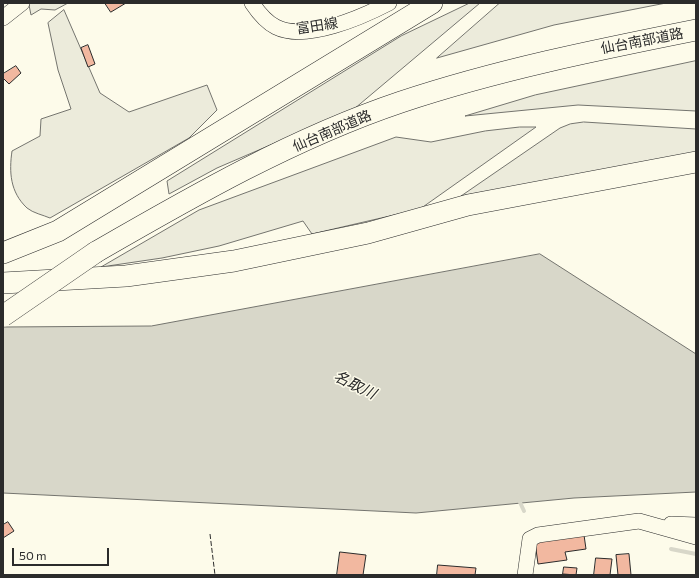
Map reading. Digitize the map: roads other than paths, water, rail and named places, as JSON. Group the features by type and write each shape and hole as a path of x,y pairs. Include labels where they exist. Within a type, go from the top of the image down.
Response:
{"highway":[{"path":"3,253 58,231 432,3"},
{"name":"仙台南部道路","path":"3,316 96,252 216,185 334,128 399,103 478,78 579,53 696,30"},
{"path":"3,283 126,276 234,261 368,233 468,205 696,162"}],"street":[{"path":"3,18 22,3"},
{"name":"富田線","path":"252,3 259,14 276,27 296,32 332,27 368,14 389,3"},
{"path":"525,575 530,539 538,535 639,521 696,537"},
{"path":"644,523 696,525"}],"water":[{"name":"名取川","path":"540,254 696,354 696,492 574,498 416,513 3,493 3,327 151,326"}],"waterway":[{"path":"518,498 524,511"},
{"path":"671,549 696,554"}]}
